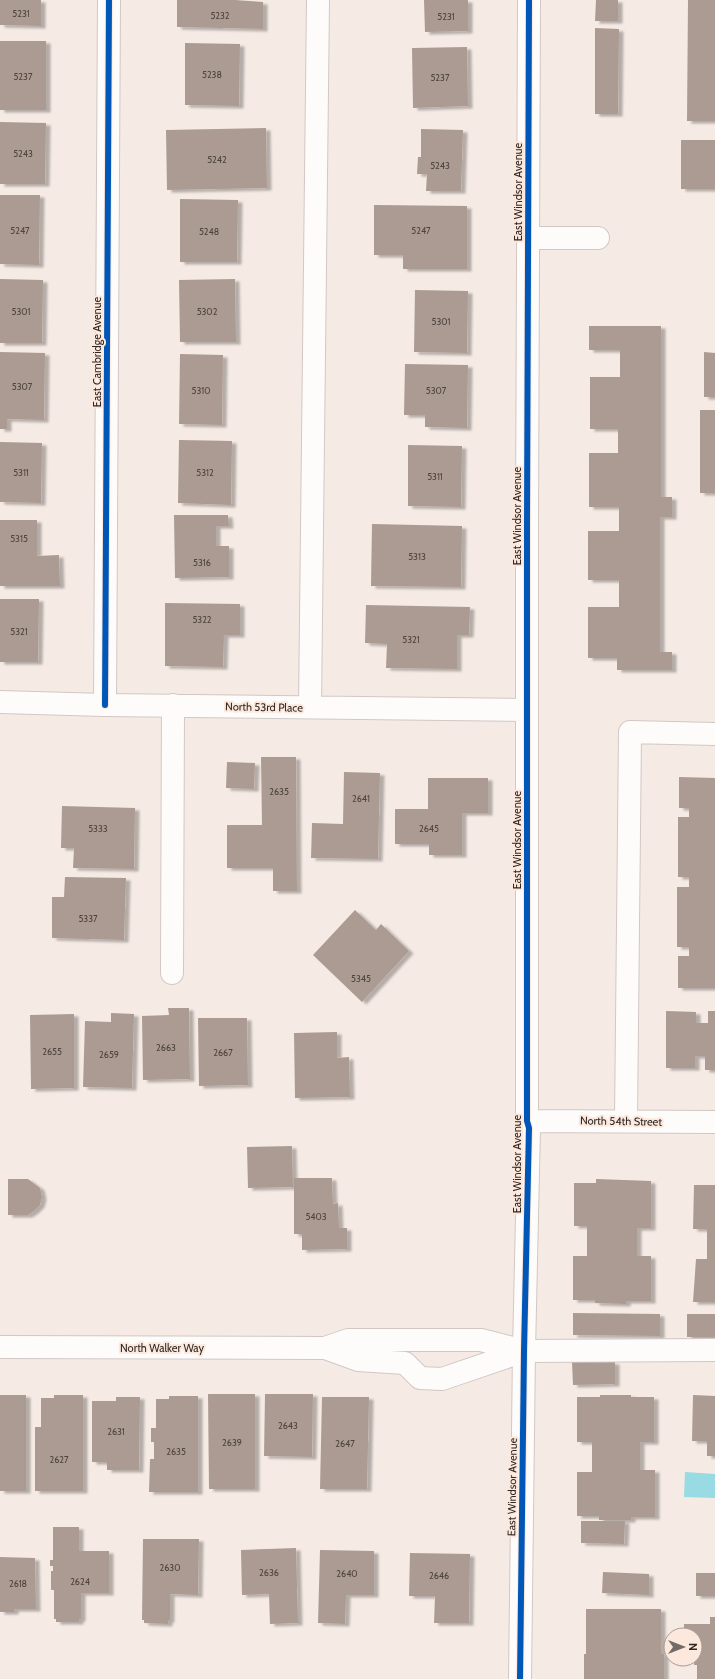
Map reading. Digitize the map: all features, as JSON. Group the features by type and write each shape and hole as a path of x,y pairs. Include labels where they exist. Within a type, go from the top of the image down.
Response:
{"street":[{"name":"East Cambridge Avenue","path":"105,705 109,0"},
{"path":"310,707 318,0"},
{"name":"East Windsor Avenue","path":"520,1679 524,1351 529,1128 527,1121 527,710 529,0"},
{"path":"528,238 598,238"},
{"name":"North 53rd Place","path":"0,702 105,705 527,710"},
{"path":"172,973 174,705"},
{"path":"626,1121 630,732 715,734"},
{"name":"North 54th Street","path":"527,1121 715,1122"},
{"name":"North Walker Way","path":"0,1347 325,1348 348,1340 482,1340 524,1351"},
{"path":"406,1340 405,1363 420,1378 442,1379 524,1351 715,1350"},
{"name":"North Walker Way","path":"325,1348 358,1360 405,1363"}],"water":[{"path":"685,1472 715,1474 715,1498 684,1497"}],"building":[{"path":"0,0 41,0 41,26 0,25"},
{"path":"177,0 235,0 263,2 263,29 177,27"},
{"path":"424,0 468,0 468,31 425,32"},
{"path":"596,0 618,0 618,21 595,21"},
{"path":"688,0 715,0 715,121 687,121"},
{"path":"595,28 619,29 618,114 595,114"},
{"path":"0,41 46,41 46,110 0,110"},
{"path":"185,43 240,44 239,106 185,105"},
{"path":"467,47 468,106 413,108 412,48"},
{"path":"0,122 46,123 45,184 0,184"},
{"path":"266,128 267,188 167,190 166,130"},
{"path":"421,129 463,130 461,191 426,191 427,174 417,174 418,157 421,157"},
{"path":"681,140 715,140 715,189 681,189"},
{"path":"0,195 40,195 39,265 0,264"},
{"path":"180,199 238,200 237,262 180,262"},
{"path":"374,205 467,206 467,269 403,269 403,255 374,255"},
{"path":"0,279 43,280 42,343 0,343"},
{"path":"235,279 236,342 180,342 179,280"},
{"path":"415,290 468,291 467,353 414,352"},
{"path":"589,326 661,326 661,497 672,497 672,517 660,517 660,652 672,652 672,670 617,670 617,658 588,658 588,607 619,607 619,580 588,580 588,531 619,531 619,507 589,507 589,453 618,453 618,429 590,429 590,377 620,377 620,350 589,350"},
{"path":"0,352 45,353 44,420 7,419 7,429 0,429"},
{"path":"704,352 715,353 715,397 704,397"},
{"path":"180,354 223,355 222,425 179,424"},
{"path":"405,364 468,365 467,428 425,427 425,415 404,415"},
{"path":"700,410 715,410 715,493 700,493"},
{"path":"179,440 232,441 231,505 178,503"},
{"path":"0,442 42,443 41,503 0,502"},
{"path":"408,445 462,446 461,507 408,506"},
{"path":"174,515 228,515 229,526 216,526 216,546 229,546 229,577 175,578"},
{"path":"0,520 37,520 37,556 59,555 60,586 0,586"},
{"path":"372,524 462,526 461,587 371,586"},
{"path":"0,599 39,599 38,662 0,662"},
{"path":"165,603 240,604 240,635 224,635 223,667 165,666"},
{"path":"366,605 470,607 469,635 457,635 457,669 386,668 387,644 365,643"},
{"path":"261,757 296,757 297,891 273,891 273,868 227,868 227,825 262,825"},
{"path":"227,762 255,763 254,789 226,788"},
{"path":"344,772 380,773 378,859 311,858 312,823 343,824"},
{"path":"679,777 715,778 715,988 678,988 678,956 689,956 689,947 677,947 677,887 689,887 689,877 678,877 678,817 689,817 689,808 679,808"},
{"path":"428,778 488,778 488,813 462,813 462,855 429,855 429,844 395,844 395,809 428,809"},
{"path":"62,806 135,808 134,869 73,868 74,848 61,848"},
{"path":"65,877 126,878 124,940 52,938 52,897 64,897"},
{"path":"355,910 376,930 381,924 409,951 362,1002 313,955"},
{"path":"168,1008 189,1008 190,1079 143,1080 142,1016 169,1015"},
{"path":"666,1011 696,1012 696,1023 708,1023 708,1011 715,1011 715,1070 705,1070 705,1056 695,1056 695,1068 666,1068"},
{"path":"111,1013 134,1014 132,1088 83,1087 85,1021 111,1022"},
{"path":"74,1014 74,1088 31,1089 30,1015"},
{"path":"198,1018 247,1018 248,1085 199,1086"},
{"path":"337,1032 337,1058 349,1057 350,1097 295,1098 294,1033"},
{"path":"292,1146 293,1187 248,1188 247,1147"},
{"path":"294,1178 332,1178 333,1204 338,1203 339,1228 347,1228 347,1249 302,1250 302,1234 294,1234"},
{"path":"8,1179 28,1179 40,1188 42,1197 40,1205 34,1211 28,1215 8,1215"},
{"path":"596,1179 651,1181 651,1228 637,1228 637,1256 651,1256 651,1301 626,1301 626,1304 595,1303 595,1300 573,1300 573,1256 587,1256 587,1226 574,1226 574,1183 596,1183"},
{"path":"694,1185 715,1185 715,1302 693,1302 696,1259 707,1259 707,1229 693,1229"},
{"path":"573,1313 660,1314 660,1336 573,1335"},
{"path":"687,1314 715,1314 715,1337 687,1337"},
{"path":"572,1362 615,1362 615,1384 573,1385"},
{"path":"208,1394 255,1394 255,1489 209,1489"},
{"path":"265,1394 313,1394 312,1457 264,1456"},
{"path":"0,1395 26,1395 26,1491 0,1491"},
{"path":"54,1395 83,1395 83,1491 35,1491 35,1427 41,1427 41,1398 54,1398"},
{"path":"600,1395 654,1397 654,1442 640,1442 640,1470 655,1470 655,1517 631,1517 631,1520 599,1520 599,1516 577,1516 577,1472 592,1472 592,1442 577,1442 577,1397 600,1397"},
{"path":"693,1395 715,1396 715,1456 707,1456 707,1441 692,1441"},
{"path":"169,1396 198,1396 198,1492 149,1492 150,1459 154,1459 154,1442 151,1442 151,1428 156,1428 156,1399 169,1399"},
{"path":"116,1397 140,1397 139,1470 107,1470 107,1462 92,1462 92,1401 116,1401"},
{"path":"322,1397 369,1397 367,1489 320,1489"},
{"path":"581,1521 625,1521 624,1544 581,1543"},
{"path":"53,1527 79,1527 79,1551 109,1551 109,1593 81,1593 81,1619 79,1619 79,1622 56,1622 56,1619 54,1619 54,1590 51,1590 51,1571 53,1571 53,1566 50,1566 50,1560 53,1560"},
{"path":"143,1539 199,1539 198,1595 170,1594 170,1620 168,1620 168,1624 144,1623 144,1620 142,1620"},
{"path":"296,1548 298,1623 270,1624 269,1594 242,1595 241,1550"},
{"path":"320,1550 374,1551 374,1595 346,1595 345,1624 318,1623"},
{"path":"410,1553 470,1554 469,1623 434,1623 435,1596 409,1596"},
{"path":"0,1557 35,1558 36,1609 14,1609 14,1612 0,1612"},
{"path":"603,1572 649,1574 649,1595 602,1593"},
{"path":"696,1573 715,1573 715,1596 696,1596"},
{"path":"586,1609 661,1609 661,1654 663,1654 664,1679 584,1679 584,1654 586,1654"},
{"path":"710,1617 715,1617 715,1679 697,1679 697,1667 703,1667 703,1627 684,1627 684,1624 710,1624"}],"cycle path":[{"path":"105,705 109,0"},
{"path":"520,1679 524,1351 529,1128 527,1121 529,0"}]}
